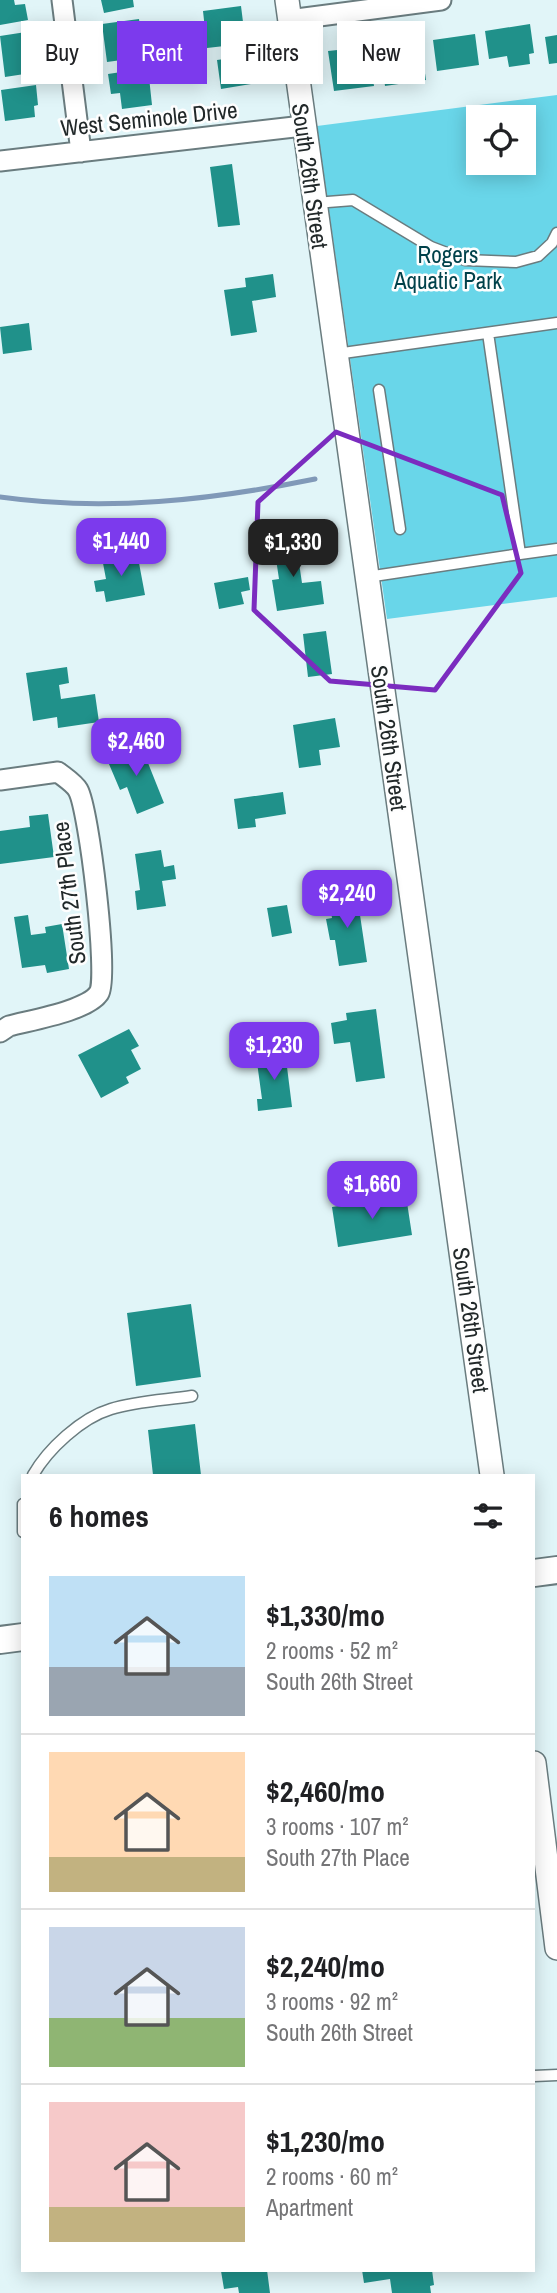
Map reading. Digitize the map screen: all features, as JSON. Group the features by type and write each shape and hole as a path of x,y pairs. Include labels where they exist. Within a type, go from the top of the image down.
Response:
{"main road":[{"path":"535,1573 557,1570"},
{"path":"0,1640 21,1637"}],"street":[{"path":"62,0 81,152"},
{"path":"288,10 441,0"},
{"name":"South 26th Street","path":"288,10 492,1474"},
{"name":"West Seminole Drive","path":"0,161 303,127"},
{"name":"South 27th Place","path":"0,780 58,772 77,788 84,807 103,974 99,992 83,1005 0,1032"},
{"path":"535,1771 557,1945"}],"lane":[{"path":"314,203 352,200 431,247 466,260 516,262 538,256 552,243 557,233"},
{"path":"335,354 557,323"},
{"path":"488,333 520,555"},
{"path":"379,390 400,529"},
{"path":"367,577 557,549"},
{"path":"34,1474 57,1445 91,1418 111,1409 192,1396"},
{"path":"535,2076 557,2075"}],"highlighted area":[{"path":"336,432 502,495 521,573 435,690 330,681 254,610 258,502"}],"green space":[{"name":"Rogers Aquatic Park","path":"557,95 557,597 387,619 317,126 466,107 466,175 536,175 536,105 480,105"}],"building":[{"path":"0,0 14,0 15,5 25,4 28,20 0,25"},
{"path":"101,0 133,0 134,7 104,13"},
{"path":"241,6 243,21 221,21 221,46 207,48 207,21 204,21 203,11"},
{"path":"117,22 117,61 107,62 103,24"},
{"path":"530,24 534,53 529,54 530,64 509,67 507,56 489,59 485,31"},
{"path":"21,33 21,75 5,77 0,36"},
{"path":"475,34 479,65 437,71 433,40"},
{"path":"557,35 557,63 549,64 545,37"},
{"path":"337,50 337,84 374,86 334,91 328,51"},
{"path":"221,59 221,84 251,84 221,89 217,60"},
{"path":"117,73 117,84 150,84 152,105 122,109 120,93 111,94 108,74"},
{"path":"36,85 38,105 34,106 35,117 5,121 1,90"},
{"path":"232,164 240,225 218,227 210,167"},
{"path":"273,274 276,297 252,301 257,332 231,336 224,290 246,287 245,278"},
{"path":"29,323 32,350 3,354 0,327"},
{"path":"295,536 302,583 321,581 324,604 277,611 272,580 279,579 273,539"},
{"path":"130,552 133,564 139,563 145,595 106,602 104,591 96,592 94,581 106,579 102,558"},
{"path":"248,577 250,590 241,592 244,604 219,609 214,583"},
{"path":"326,631 332,674 308,677 303,634"},
{"path":"67,667 69,683 59,685 61,699 95,694 99,722 58,728 57,717 33,721 26,673"},
{"path":"335,718 340,747 319,750 321,765 299,768 293,725"},
{"path":"140,743 164,803 137,814 127,787 120,790 106,757"},
{"path":"283,792 286,814 255,819 256,827 238,829 234,799"},
{"path":"48,814 54,857 0,864 0,831 30,827 29,816"},
{"path":"161,850 164,867 174,865 176,879 162,881 166,906 137,910 135,891 140,890 135,854"},
{"path":"357,895 367,962 339,966 335,940 330,940 326,919 332,918 329,899"},
{"path":"287,905 292,933 272,937 267,908"},
{"path":"28,915 31,935 46,933 45,927 62,924 69,969 47,973 45,965 22,968 14,917"},
{"path":"376,1009 385,1078 356,1082 350,1042 334,1044 331,1023 347,1020 346,1013"},
{"path":"129,1029 139,1046 131,1050 141,1069 126,1077 129,1083 101,1098 78,1055"},
{"path":"285,1051 292,1107 258,1111 257,1099 262,1099 256,1055"},
{"path":"406,1196 412,1235 338,1247 332,1207"},
{"path":"191,1304 201,1377 136,1386 127,1313"},
{"path":"195,1424 201,1474 153,1474 148,1430"},
{"path":"221,2272 267,2272 270,2293 239,2293 238,2287 224,2289"},
{"path":"362,2272 432,2272 434,2285 430,2286 431,2293 392,2293 390,2279 364,2283"}],"waterway":[{"path":"0,497 79,503 159,502 237,493 315,479"}]}
